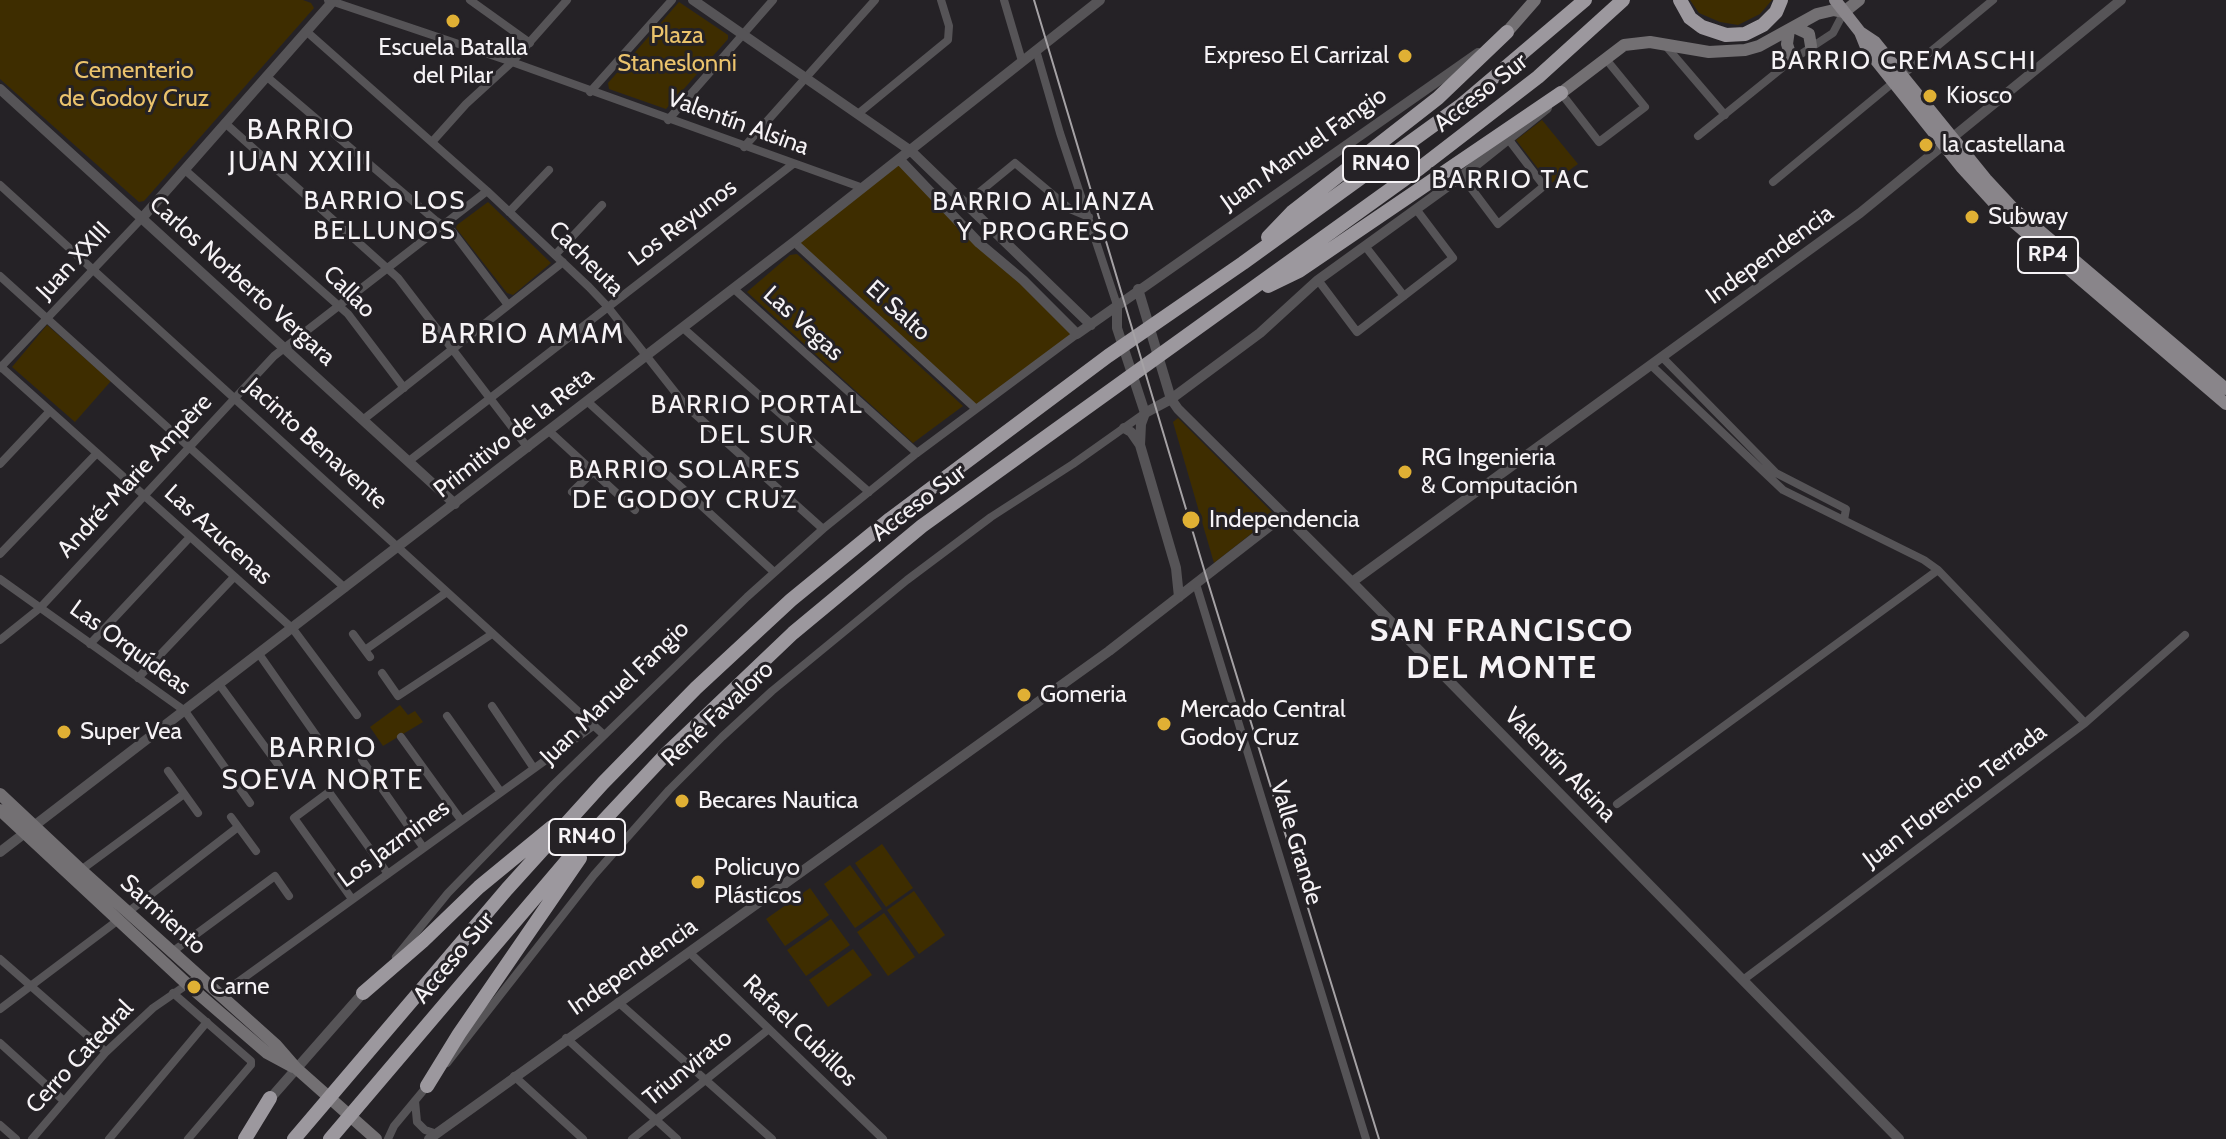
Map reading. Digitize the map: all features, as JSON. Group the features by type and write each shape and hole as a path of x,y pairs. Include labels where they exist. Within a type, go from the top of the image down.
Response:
{"highway":[{"name":"Acceso Sur","path":"294,1139 507,889 603,783 696,688 833,565 1108,356 1460,106 1585,0"},
{"name":"Acceso Sur","path":"330,1139 527,905 624,797 793,633 922,526 1420,168 1538,77 1623,0"},
{"path":"1680,0 1690,18 1702,27 1715,33 1736,35 1763,25 1776,12 1781,0"},
{"path":"1243,263 1292,212 1438,98 1507,32"},
{"path":"1235,302 1299,271 1561,93"},
{"path":"427,1086 587,849 628,802 835,598"},
{"path":"363,993 479,887 544,835 660,714 696,688"},
{"path":"245,1139 270,1098"}],"main road":[{"name":"Juan Manuel Fangio","path":"1507,32 1535,0"},
{"name":"RP4","path":"1835,0 1860,32 1875,42 1898,79 1949,142 1983,193 2024,234 2226,404"},
{"path":"1561,93 1624,45 1637,42 1731,52 1759,46 1823,12 1844,12 1859,0"},
{"path":"1791,28 1809,34 1811,46"},
{"path":"1791,28 1787,44 1792,60"},
{"name":"RP4","path":"1949,142 2050,242 2226,389"},
{"name":"Sarmiento","path":"0,794 29,830 267,1053 296,1068"},
{"name":"Sarmiento","path":"0,810 81,870 122,916 172,952 192,980 220,995 372,1135"}],"street":[{"name":"Valentín Alsina","path":"331,0 863,188"},
{"name":"Juan XXIII","path":"0,367 143,217 331,0"},
{"path":"470,0 530,43"},
{"path":"432,142 466,104 512,62 567,0"},
{"path":"590,92 672,0"},
{"path":"693,0 911,151 1091,325 1117,328"},
{"path":"668,120 773,0"},
{"name":"Los Reyunos","path":"744,147 875,0"},
{"path":"859,113 948,40 950,32 941,0"},
{"path":"1004,0 1022,61"},
{"name":"Primitivo de la Reta","path":"0,852 734,289 1100,0"},
{"path":"1773,182 1993,0"},
{"name":"Independencia","path":"1352,582 1848,222 2121,0"},
{"path":"1698,136 1792,60 1835,31 1844,12"},
{"name":"Cacheuta","path":"306,31 563,262 607,306 696,416 823,529"},
{"name":"Juan Manuel Fangio","path":"236,1139 448,893 603,734 823,529 917,453 1138,289 1507,32"},
{"path":"1665,45 1725,115"},
{"path":"1036,50 1117,305 1117,328 1145,413 1140,445"},
{"path":"1145,413 1171,399 1260,333 1318,280 1539,117 1561,93 1599,142 1645,107 1605,58"},
{"path":"266,76 452,231 508,305"},
{"name":"Carlos Norberto Vergara","path":"0,89 287,347 455,504"},
{"path":"225,123 388,267 528,448"},
{"path":"1462,176 1498,224 1544,186 1509,140"},
{"path":"900,160 979,243 1023,280 1077,334"},
{"path":"965,204 1015,163 1070,209 1089,217"},
{"name":"Los Reyunos","path":"409,461 793,164"},
{"name":"Callao","path":"185,170 340,306 404,388"},
{"path":"509,212 549,170"},
{"name":"Jacinto Benavente","path":"0,185 603,734"},
{"name":"André-Marie Ampère","path":"0,640 40,608 274,356 487,191"},
{"path":"555,255 602,205"},
{"path":"1318,280 1357,332 1453,258 1416,209"},
{"name":"El Salto","path":"794,242 976,409"},
{"path":"1365,246 1404,296"},
{"path":"364,419 563,262"},
{"path":"0,276 345,588"},
{"name":"Las Vegas","path":"734,289 917,453"},
{"name":"Valentín Alsina","path":"1138,289 1171,399 1178,409 1899,1139"},
{"path":"683,328 869,492"},
{"path":"1663,358 1776,473 1846,509 1844,520"},
{"path":"1652,366 1783,490 1924,560 1938,570 2085,723"},
{"name":"Las Azucenas","path":"0,367 293,629 357,715"},
{"path":"588,402 774,572"},
{"path":"0,464 50,411"},
{"name":"René Favaloro","path":"388,1139 394,1126 463,1045 594,875 669,790 722,737 772,691 907,580 991,517 1145,413"},
{"path":"1124,428 1140,445 1176,568 1179,597"},
{"path":"549,431 635,510"},
{"path":"0,554 97,453"},
{"path":"572,492 593,472"},
{"name":"Independencia","path":"433,1136 1045,697 1284,515"},
{"path":"90,644 190,537"},
{"path":"1176,568 1189,582 1196,584"},
{"path":"1617,804 1938,570"},
{"path":"138,678 234,577"},
{"name":"Las Orquídeas","path":"0,579 185,711 250,803"},
{"name":"Valle Grande","path":"1196,584 1366,1139"},
{"path":"353,634 367,654 447,592"},
{"path":"382,673 398,696 492,634"},
{"name":"Juan Florencio Terrada","path":"1743,980 2085,723 2185,635"},
{"path":"259,654 320,741"},
{"path":"219,684 279,766"},
{"path":"492,706 533,767"},
{"path":"447,716 500,791"},
{"name":"Los Jazmines","path":"220,995 593,726"},
{"path":"401,737 461,820"},
{"path":"362,760 423,847"},
{"path":"168,771 198,813"},
{"path":"352,899 294,818 329,792 388,874"},
{"path":"81,870 184,794"},
{"path":"231,817 256,851"},
{"path":"0,1009 238,827"},
{"path":"172,952 275,876 289,896"},
{"name":"Rafael Cubillos","path":"690,953 878,1138"},
{"path":"0,959 106,1052"},
{"name":"Cerro Catedral","path":"32,1139 106,1052 135,1023 192,980"},
{"path":"173,993 251,1061 251,1065 188,1139"},
{"path":"618,1002 772,1139"},
{"path":"109,1139 207,1022"},
{"name":"Triunvirato","path":"632,1139 769,1029"},
{"path":"566,1038 677,1139"},
{"path":"0,1043 64,1101"},
{"path":"514,1076 583,1139"},
{"path":"415,1101 417,1122 433,1136"},
{"path":"0,1125 16,1139"},
{"path":"372,1135 394,1126"}],"green space":[{"name":"Cementerio de Godoy Cruz","path":"0,0 303,0 314,8 144,201 139,202 0,79"},
{"path":"1690,0 1772,0 1760,14 1738,25 1720,22 1699,13"},
{"name":"Plaza Staneslonni","path":"679,2 728,35 728,39 666,109 609,89 608,83"},
{"path":"1542,120 1578,164 1550,184 1516,140"},
{"path":"900,160 1077,334 976,409 794,242"},
{"path":"488,202 551,263 513,295 507,293 456,228"},
{"path":"797,254 963,406 913,443 747,292 790,255"},
{"path":"47,325 111,381 75,422 12,367"},
{"path":"1178,418 1275,515 1214,563 1173,422"},
{"path":"400,705 408,715 415,711 423,722 383,746 370,727"},
{"path":"882,844 913,888 886,907 855,863"},
{"path":"850,865 882,909 855,928 824,884"},
{"path":"810,888 829,915 785,946 766,919"},
{"path":"914,891 945,935 919,954 887,910"},
{"path":"884,913 915,957 888,976 857,932"},
{"path":"831,919 850,945 806,976 787,950"},
{"path":"853,949 872,975 828,1007 809,980"}],"tram line":[{"path":"1034,0 1379,1139"}],"place":[{"name":"Escuela Batalla del Pilar","path":"453,21"},
{"name":"Expreso El Carrizal","path":"1405,56"},
{"name":"Kiosco","path":"1930,96"},
{"name":"la castellana","path":"1926,145"},
{"name":"Subway","path":"1972,217"},
{"name":"RG Ingenieria & Computación","path":"1405,472"},
{"name":"Independencia","path":"1191,520"},
{"name":"Gomeria","path":"1024,695"},
{"name":"Mercado Central Godoy Cruz","path":"1164,724"},
{"name":"Super Vea","path":"64,732"},
{"name":"Becares Nautica","path":"682,801"},
{"name":"Policuyo Plásticos","path":"698,882"},
{"name":"Carne","path":"194,987"}],"district":[{"name":"BARRIO CREMASCHI","path":"1904,61"},
{"name":"BARRIO JUAN XXIII","path":"301,147"},
{"name":"BARRIO TAC","path":"1511,180"},
{"name":"BARRIO LOS BELLUNOS","path":"385,216"},
{"name":"BARRIO ALIANZA Y PROGRESO","path":"1044,217"},
{"name":"BARRIO AMAM","path":"523,335"},
{"name":"BARRIO PORTAL DEL SUR","path":"757,420"},
{"name":"BARRIO SOLARES DE GODOY CRUZ","path":"685,485"},
{"name":"SAN FRANCISCO DEL MONTE","path":"1502,650"},
{"name":"BARRIO SOEVA NORTE","path":"323,765"}]}
